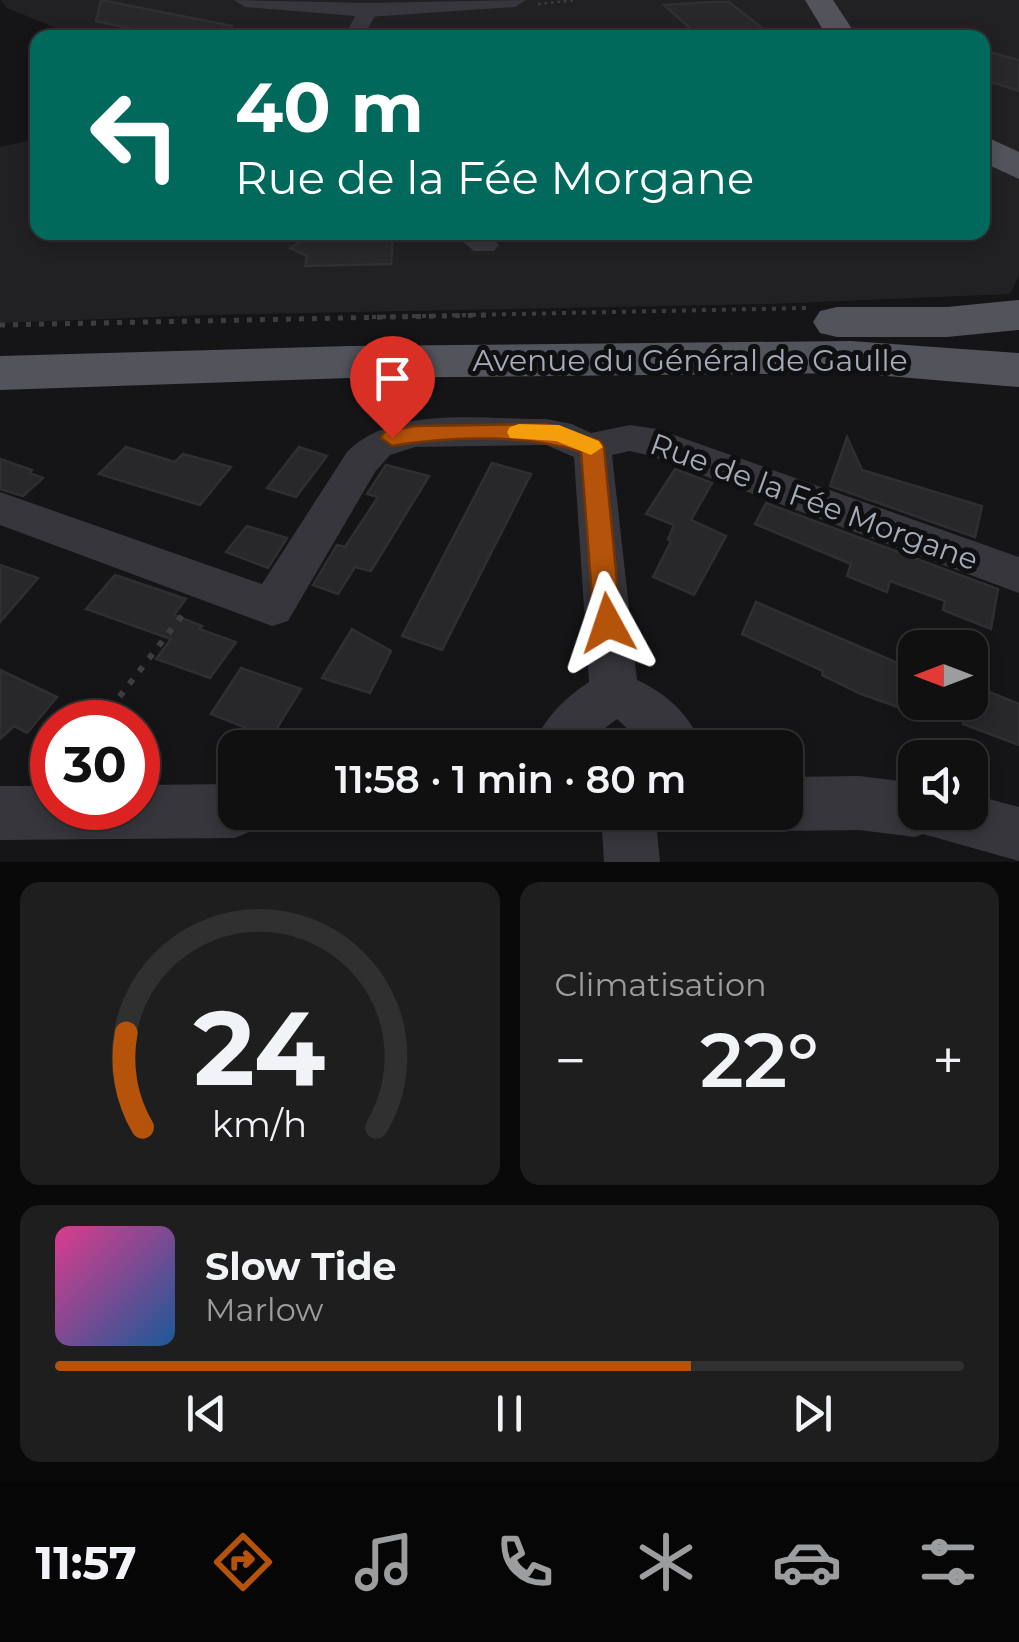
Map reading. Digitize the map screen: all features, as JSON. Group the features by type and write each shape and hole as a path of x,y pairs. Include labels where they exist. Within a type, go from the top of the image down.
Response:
{"main road":[{"path":"820,0 838,30"},
{"path":"990,151 1019,168"},
{"name":"Avenue du Général de Gaulle","path":"0,341 359,328 947,322 1019,316"},
{"name":"Avenue du Général de Gaulle","path":"0,373 349,362 851,357 1019,370"}],"street":[{"path":"245,0 368,10 515,0"},
{"path":"361,30 368,10"},
{"name":"Rue de la Fée Morgane","path":"0,508 272,607 361,462 377,445 414,434 546,432 592,447 630,438 657,443 1019,575"},
{"path":"592,447 614,694"},
{"path":"570,730 582,714 614,694"},
{"path":"614,694 637,704 668,730"},
{"path":"803,804 898,808"},
{"path":"0,812 218,811"},
{"path":"988,826 1019,834"},
{"path":"629,830 632,862"}],"path":[{"path":"0,325 813,308"},
{"path":"117,700 208,582"}],"shaded area":[{"path":"0,0 1019,0 1019,276 1010,294 770,304 0,323 0,147 30,141 30,240 990,240 990,30 61,30 7,8"}],"building":[{"path":"101,0 232,26 231,30 124,30 128,28 96,21"},
{"path":"729,2 765,30 692,30 664,5"},
{"path":"990,55 1019,60 1019,91 990,82"},
{"path":"304,240 392,240 391,264 305,266 307,256 290,248"},
{"path":"847,437 862,470 982,506 975,537 830,486"},
{"path":"126,447 175,462 183,454 231,467 200,505 99,474"},
{"path":"299,447 327,456 296,497 267,488"},
{"path":"0,459 43,478 23,496 0,489"},
{"path":"492,463 531,474 442,650 402,636"},
{"path":"386,465 429,476 371,571 355,567 338,594 313,585 337,545 345,547 378,497 367,494"},
{"path":"675,469 712,483 691,520 726,536 694,595 653,577 671,541 668,539 674,525 646,514"},
{"path":"766,503 998,589 991,629 943,610 945,601 890,581 887,592 847,576 851,564 755,524"},
{"path":"247,526 287,538 268,568 226,552"},
{"path":"0,565 38,578 0,622"},
{"path":"115,575 186,599 174,615 236,642 210,678 156,659 171,639 86,609"},
{"path":"756,602 898,663 898,707 861,694 822,675 823,671 742,634"},
{"path":"352,629 391,651 370,693 322,678"},
{"path":"241,668 301,689 276,730 251,730 211,714"},
{"path":"0,670 57,697 30,700 30,729 27,733 14,726 0,739"},
{"path":"988,691 1019,704 1019,745 963,724 964,720 988,720"}],"slow traffic":[{"path":"519,432 559,433 591,447"}],"route":[{"path":"392,438 414,434 546,432 559,433 592,447 608,623"}]}
